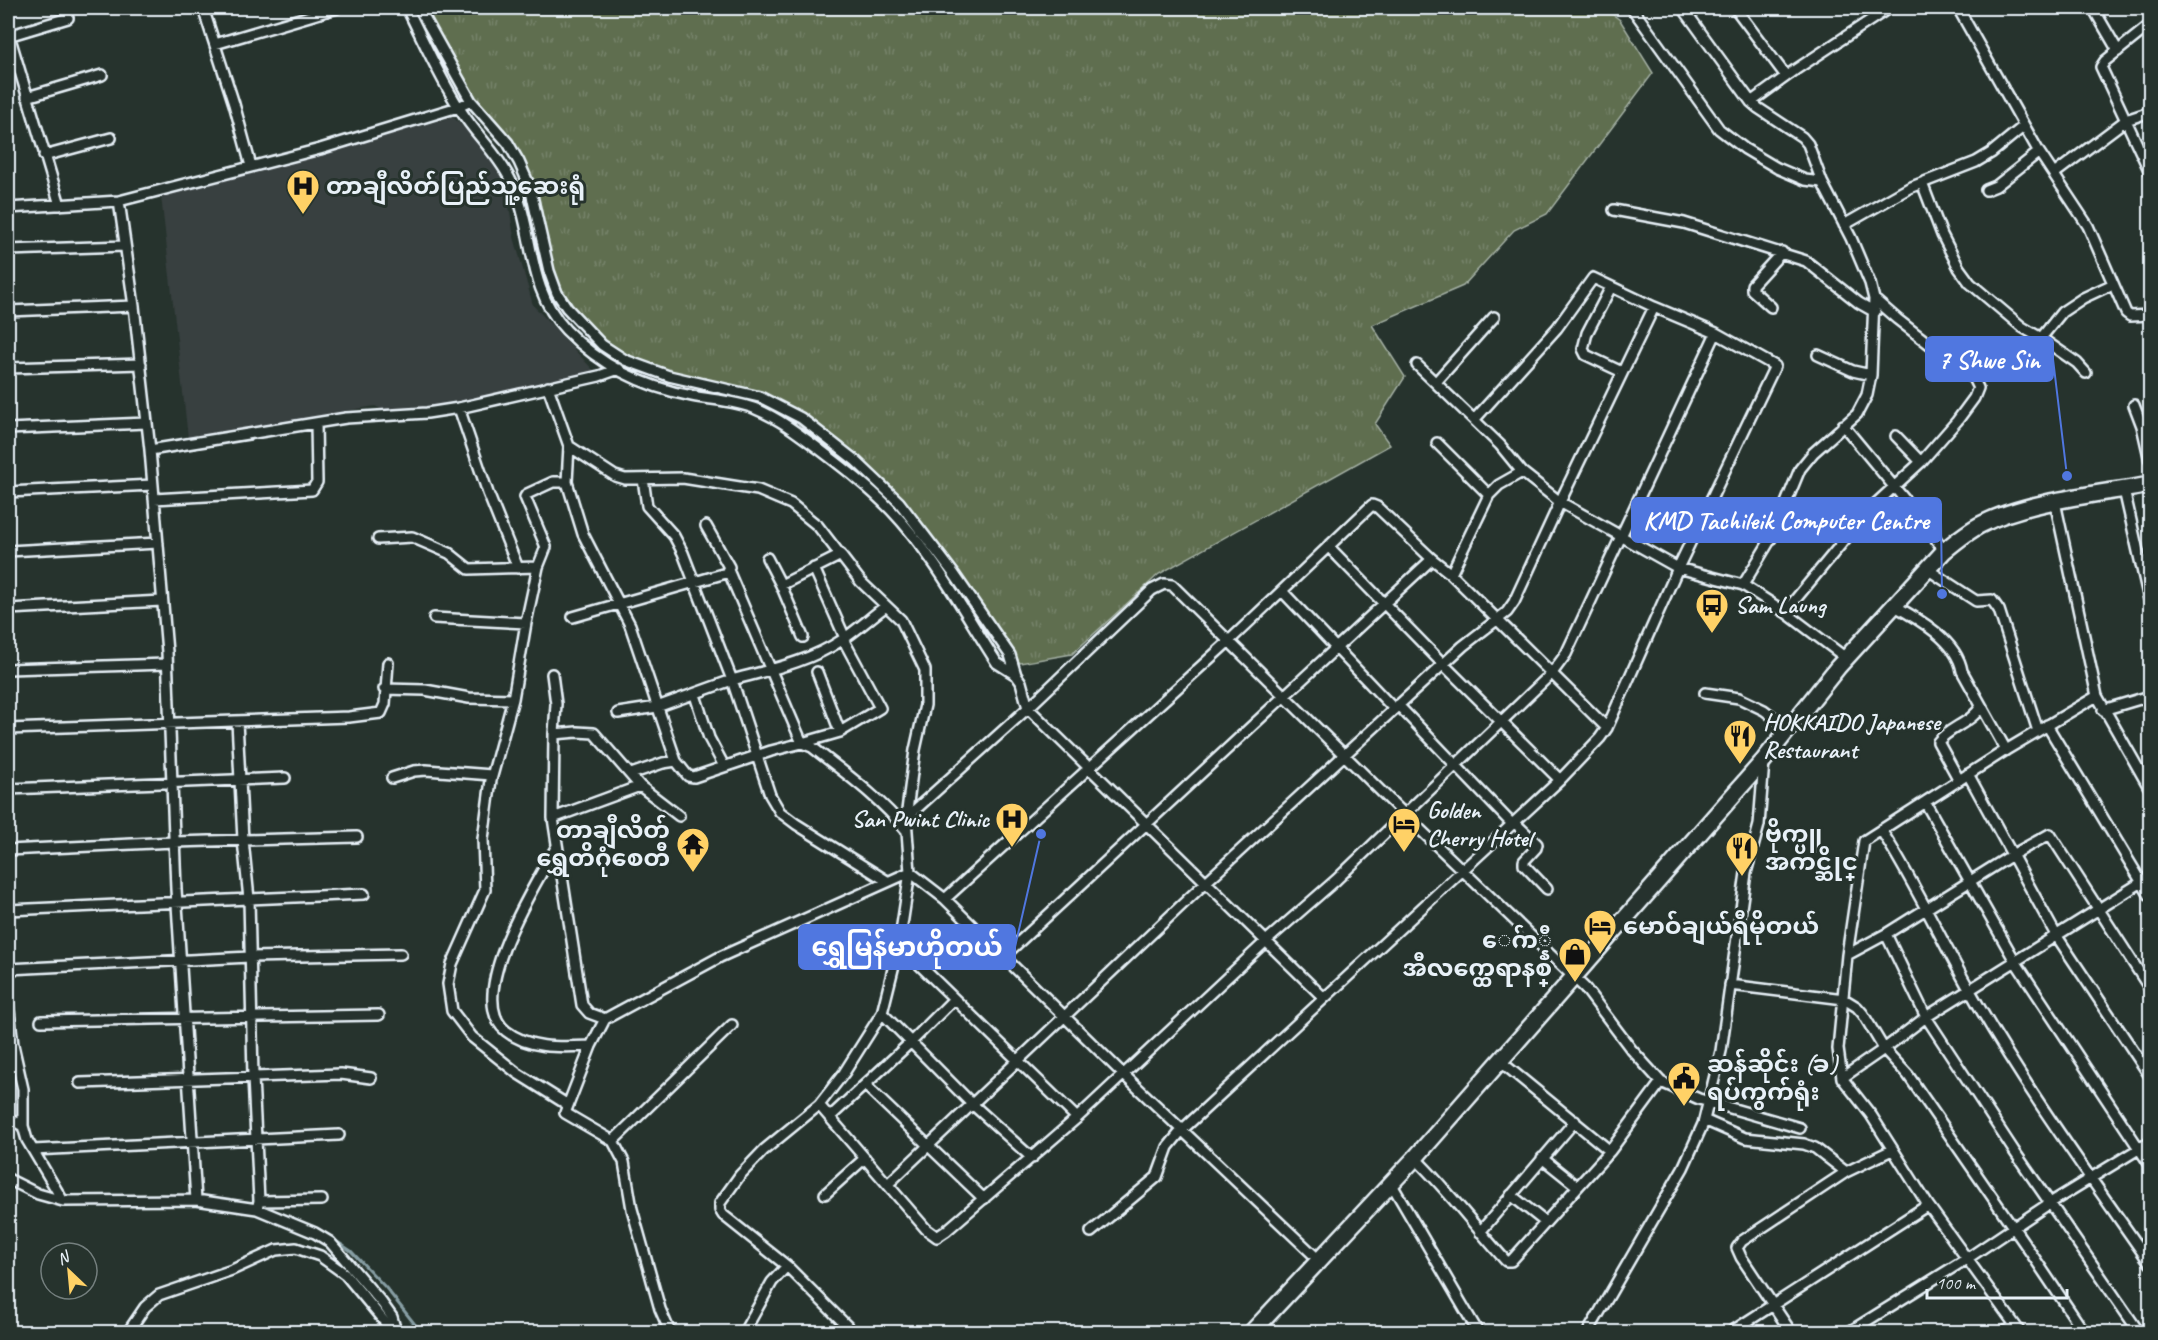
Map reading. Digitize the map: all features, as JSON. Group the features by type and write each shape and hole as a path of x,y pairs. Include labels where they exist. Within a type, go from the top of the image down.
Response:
{"main road":[{"path":"1252,1332 1415,1158 1764,760 1846,658 1944,551 1964,534 2010,512 2151,485"}],"street":[{"path":"202,8 251,166"},
{"path":"215,45 337,8"},
{"path":"406,8 458,107 495,154 510,179 521,208 534,273 544,299 565,329 591,352 618,371 669,390 754,408 795,431 848,471 898,518 942,578 997,663 1016,675"},
{"path":"419,8 471,101 508,143 523,170 532,196 549,271 557,293 567,308 602,345 625,360 669,376 760,397 801,418 856,461 900,502 931,541 1010,655 1028,708 1323,997"},
{"path":"1632,8 1719,129 1745,149 1777,168 1805,180 1822,183"},
{"path":"1683,8 1751,102 1802,137 1808,144 1822,183 1844,225 1870,283 1874,298 1871,375 1867,395 1857,414 1843,424 1813,453 1800,470 1772,537 1743,585"},
{"path":"1735,8 1786,76"},
{"path":"1751,102 1889,8"},
{"path":"1958,8 2039,152 2088,226 2126,313 2130,316 2151,315"},
{"path":"2093,8 2118,51"},
{"path":"60,205 8,35 68,18"},
{"path":"2151,25 2105,61 2101,67 2151,172"},
{"path":"27,97 102,75"},
{"path":"8,208 119,201 320,149 471,101"},
{"path":"2054,174 2126,120 2151,112"},
{"path":"1844,225 1922,183 1976,162 2024,126"},
{"path":"44,156 111,138"},
{"path":"1986,190 1996,186 2039,152"},
{"path":"1922,183 1942,235 1959,268 1970,283 2022,327 2077,363 2086,373"},
{"path":"119,201 141,364 158,543 167,664 177,901 196,1200"},
{"path":"1614,210 1684,223 1806,261 1859,303 1875,312"},
{"path":"8,250 124,246"},
{"path":"1771,307 1754,293 1752,285 1782,252"},
{"path":"1091,1232 1157,1176 1168,1147 1182,1130 1560,780 1600,738 1607,728 1678,568 1775,368 1773,364 1716,333 1593,278 1557,328 1474,420"},
{"path":"2041,338 2062,312 2083,298 2113,284"},
{"path":"1611,287 1587,333 1583,348 1586,354 1622,372"},
{"path":"1785,612 1871,508 1921,462 1957,421 1974,398 1977,388 1973,378 1897,319 1874,298"},
{"path":"8,311 134,306"},
{"path":"888,1184 1206,882 1443,664 1507,612 1515,602 1560,502 1654,307"},
{"path":"1436,382 1494,317"},
{"path":"819,1105 926,1229 937,1237 1032,1158 1265,942 1336,880 1552,673 1566,654 1716,333"},
{"path":"1818,355 1853,371 1871,375"},
{"path":"150,450 346,418 427,413 459,408 618,371 625,360"},
{"path":"8,368 141,364"},
{"path":"1417,365 1500,445 1522,472 1560,502 1678,568 1743,585 1785,612 1846,658"},
{"path":"548,387 569,446 567,482 583,534 630,625 676,761 691,777 840,732 880,708 844,639 814,568"},
{"path":"2134,405 2151,461"},
{"path":"459,408 488,493 518,568"},
{"path":"8,429 146,423"},
{"path":"154,499 312,490 317,482 316,423"},
{"path":"1843,424 1944,551"},
{"path":"1896,436 1921,462"},
{"path":"1437,443 1489,495"},
{"path":"569,446 615,476 625,479 683,478 759,490 791,504 818,526 861,582 902,620 925,670 925,705 915,750 906,818 910,872 899,945 882,1013 844,1073 819,1105 764,1150 740,1175 720,1203 723,1215 787,1266 853,1332"},
{"path":"1451,574 1489,495 1499,485 1522,472"},
{"path":"643,479 647,506 674,536 695,581 732,680 770,795 780,812 887,881"},
{"path":"567,482 553,482 526,495 527,503 546,547 538,567 513,699 492,775 483,838 485,890 452,964 448,984 452,1011 472,1037 517,1073 568,1105"},
{"path":"8,492 153,485"},
{"path":"2124,490 2151,604"},
{"path":"2055,502 2097,696 2103,710 2147,776 2151,789"},
{"path":"945,899 1229,641 1372,505 1451,574 1607,728"},
{"path":"706,526 729,567 728,570 802,743 812,747 886,806 907,831"},
{"path":"378,539 412,537 449,553 469,569 538,567"},
{"path":"8,551 158,543"},
{"path":"1328,546 1560,780"},
{"path":"781,585 841,555"},
{"path":"767,558 803,637"},
{"path":"1004,956 1432,559"},
{"path":"1927,569 1976,601 1992,600 1999,610 2038,731"},
{"path":"573,617 726,573 728,570"},
{"path":"906,818 1028,708 1152,590 1164,584 1172,585 1573,977 1599,1005 1630,1049 1661,1082 1679,1092 1709,1102 1800,1128"},
{"path":"1282,591 1335,648 1454,766 1537,844 1524,861 1524,865 1547,889"},
{"path":"8,609 162,602"},
{"path":"1893,605 1931,628 1960,659 1962,671 2006,750"},
{"path":"618,713 657,707 732,680 785,666 844,639 886,606"},
{"path":"434,618 526,623"},
{"path":"8,729 349,717 381,713 385,704 384,689 388,663"},
{"path":"8,669 167,664"},
{"path":"817,672 840,732"},
{"path":"552,674 555,697 553,818 557,846 582,1005 589,1013 605,1018"},
{"path":"384,689 424,690 469,698 513,699"},
{"path":"1705,693 1739,698 1764,710 1788,728"},
{"path":"695,695 709,738 724,766"},
{"path":"2004,1332 2017,1329 1928,1205 1871,1115 1842,1078 1838,1049 1847,956 1864,841 2006,750 2097,696"},
{"path":"2103,710 2151,696"},
{"path":"1959,780 1938,742 1942,736 1976,715 1982,706"},
{"path":"237,721 243,840 249,899 258,1205"},
{"path":"2048,725 2146,880 2151,896"},
{"path":"554,734 594,733 640,786 679,816"},
{"path":"1588,1332 1683,1168 1704,1120 1721,1051 1746,873 1759,825 1764,760"},
{"path":"631,774 676,761"},
{"path":"392,778 426,770 492,775"},
{"path":"1968,774 2056,935 2151,1076"},
{"path":"8,789 285,778"},
{"path":"553,818 640,786"},
{"path":"1924,802 2015,961 2151,1165"},
{"path":"1881,830 1970,990 2047,1116 2151,1263"},
{"path":"1847,956 2050,834 2151,989"},
{"path":"8,850 174,842 357,837"},
{"path":"557,846 518,916 500,958 493,992 496,1017 505,1030 522,1040 554,1047 591,1046"},
{"path":"670,1332 660,1310 632,1209 624,1162 613,1142 565,1113 591,1046 605,1018 720,957 910,872"},
{"path":"910,872 945,899 1123,1074 1320,1261"},
{"path":"1842,1078 1926,1017 2146,880"},
{"path":"8,910 364,894"},
{"path":"1886,934 1926,1017 2139,1332"},
{"path":"899,945 1077,1118"},
{"path":"8,969 250,957 401,954"},
{"path":"1730,985 1844,999 1857,1007 1884,1049 1908,1075 2084,1332"},
{"path":"830,1116 954,999"},
{"path":"8,1001 13,1045 23,1089 22,1126 27,1140 63,1201"},
{"path":"882,1013 971,1103 1032,1158"},
{"path":"41,1021 380,1015"},
{"path":"613,1142 732,1025"},
{"path":"1500,1061 1610,1151"},
{"path":"80,1083 341,1074 371,1078"},
{"path":"1415,1158 1443,1186 1506,1261 1511,1261 1610,1151 1661,1082"},
{"path":"865,1085 984,1199"},
{"path":"8,1118 22,1126"},
{"path":"1704,1120 1745,1138 1804,1144 1815,1148 1846,1172"},
{"path":"1480,1232 1575,1121"},
{"path":"33,1150 339,1136"},
{"path":"1849,1332 1968,1258 2050,1203 2151,1142"},
{"path":"1791,1332 1737,1248 1742,1241 1846,1172 1892,1150"},
{"path":"825,1194 865,1158"},
{"path":"1542,1158 1577,1186"},
{"path":"8,1179 39,1194 63,1201 196,1200 258,1205 322,1200"},
{"path":"1391,1183 1478,1332"},
{"path":"1511,1195 1545,1222"},
{"path":"258,1205 330,1242 382,1303 392,1317 395,1332"},
{"path":"1731,1332 1928,1205"},
{"path":"128,1332 145,1307 159,1295 232,1270 276,1250 296,1248 320,1256 345,1274 395,1332"},
{"path":"744,1332 772,1282 787,1266"}],"shaded area":[{"path":"453,117 479,142 506,186 514,237 533,305 596,373 421,409 386,412 375,406 188,438 161,196"}],"green space":[{"path":"422,8 1604,8 1620,20 1653,73 1547,214 1514,230 1463,286 1372,325 1405,377 1375,424 1390,445 1159,574 1072,654 1020,663 971,592 914,519 798,415 750,394 703,386 614,352 572,318 554,283 539,197 511,153 481,114"}],"waterway":[{"path":"316,1228 325,1234"},
{"path":"333,1239 351,1251 386,1288 421,1332"}],"place":[{"name":"တာချီလိတ်ပြည်သူ့ဆေးရုံ","path":"303,215"},
{"name":"7 Shwe Sin","path":"2067,476"},
{"name":"KMD Tachileik Computer Centre","path":"1942,594"},
{"name":"Sam Laung","path":"1712,634"},
{"name":"HOKKAIDO Japanese Restaurant","path":"1740,765"},
{"name":"ရွှေမြန်မာဟိုတယ်","path":"1041,834"},
{"name":"San Pwint Clinic","path":"1012,848"},
{"name":"Golden Cherry Hotel","path":"1404,853"},
{"name":"တာချီလိတ် ရွှေတိဂုံစေတီ","path":"693,873"},
{"name":"ဗိုက္ပူ အကင္ဆိုင္","path":"1742,877"},
{"name":"မောဝ်ချယ်ရီမိုတယ်","path":"1600,955"},
{"name":"ေဂ်ာ္နီ အီလက္ထေရာနစ္","path":"1575,983"},
{"name":"ဆန်ဆိုင်း (ခ) ရပ်ကွက်ရုံး","path":"1684,1107"}]}
